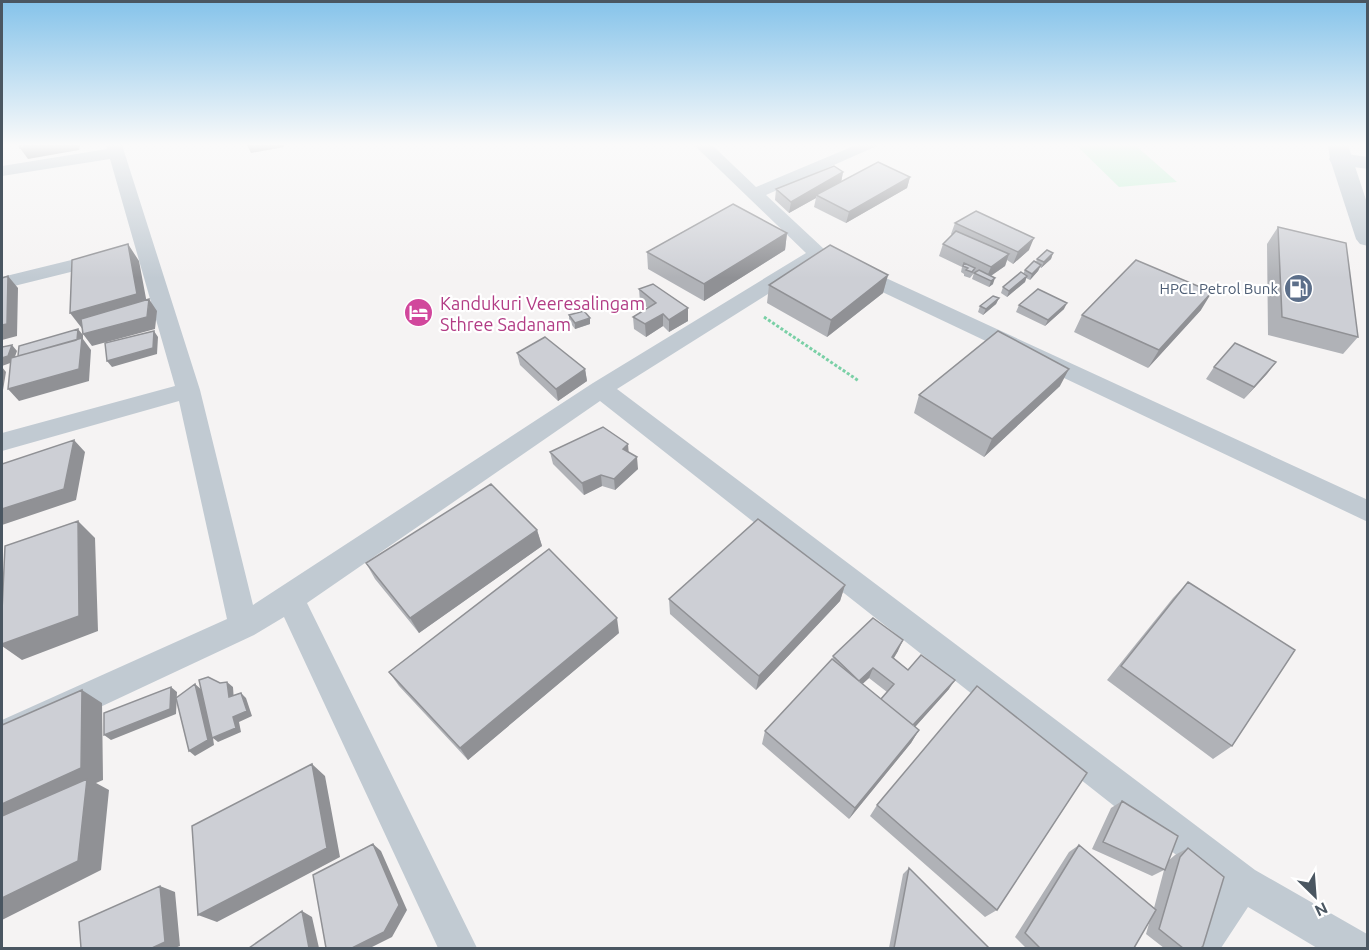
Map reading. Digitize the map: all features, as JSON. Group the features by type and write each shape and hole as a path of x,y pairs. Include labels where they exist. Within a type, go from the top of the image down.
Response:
{"street":[{"path":"127,189 188,390 243,626"},
{"path":"749,189 818,254 1368,512"},
{"path":"754,194 765,189"},
{"path":"1351,189 1368,239"},
{"path":"2,283 145,248"},
{"path":"2,737 243,626 290,599 601,388 818,254"},
{"path":"601,388 1242,884 1353,948"},
{"path":"2,442 188,390"},
{"path":"290,599 458,948"},
{"path":"1199,948 1242,884"}],"path":[{"path":"741,302 859,381"}],"building":[{"path":"776,189 813,189 791,202"},
{"path":"827,189 889,189 849,212 816,195"},
{"path":"733,204 787,233 704,284 647,252"},
{"path":"976,211 1034,238 1018,252 955,223"},
{"path":"1278,227 1346,243 1358,337 1282,317"},
{"path":"956,231 1009,254 991,267 943,244"},
{"path":"128,244 137,294 70,313 72,260"},
{"path":"830,245 888,275 831,320 769,285"},
{"path":"1047,250 1053,253 1044,262 1037,259"},
{"path":"1136,260 1212,292 1159,350 1082,315"},
{"path":"1034,261 1041,265 1032,274 1025,270"},
{"path":"964,263 975,268 972,272 966,270 968,268 963,266"},
{"path":"979,270 995,278 991,281 974,273"},
{"path":"1021,272 1027,276 1009,291 1003,287"},
{"path":"8,276 7,324 2,325 2,278"},
{"path":"653,284 688,308 669,320 663,314 645,324 633,317 656,303 639,289"},
{"path":"1038,289 1067,303 1048,320 1019,305"},
{"path":"993,296 999,298 986,309 980,306"},
{"path":"149,299 147,317 83,334 81,319"},
{"path":"584,311 590,318 575,323 569,315"},
{"path":"78,329 77,340 18,356 19,346"},
{"path":"154,331 153,348 107,361 105,343"},
{"path":"998,331 1069,369 992,439 919,395"},
{"path":"545,337 585,369 556,389 517,353"},
{"path":"82,338 79,369 8,389 11,358"},
{"path":"1235,343 1276,362 1254,387 1214,367"},
{"path":"12,345 8,356 2,358 2,347"},
{"path":"603,427 628,444 623,449 637,457 614,479 601,475 582,483 550,452"},
{"path":"74,440 64,489 2,509 2,464"},
{"path":"491,484 537,530 410,618 366,563"},
{"path":"758,519 845,585 759,676 669,599"},
{"path":"78,521 79,616 2,644 5,546"},
{"path":"549,549 617,618 460,748 389,672"},
{"path":"1188,582 1295,650 1232,746 1121,666"},
{"path":"873,618 903,640 892,657 908,670 921,655 955,680 913,725 881,699 894,684 873,668 859,681 833,656"},
{"path":"832,659 919,730 855,808 765,731"},
{"path":"208,677 220,683 227,682 229,697 241,693 247,711 233,717 236,728 212,738 199,680"},
{"path":"195,684 208,740 189,751 176,698"},
{"path":"977,686 1087,773 997,910 877,805"},
{"path":"171,687 170,709 104,735 104,713"},
{"path":"82,690 81,768 2,804 2,725"},
{"path":"312,764 327,848 198,915 192,826"},
{"path":"87,779 78,861 2,898 2,816"},
{"path":"1122,801 1178,836 1165,870 1103,842"},
{"path":"373,844 399,905 384,932 352,948 326,948 313,875"},
{"path":"1079,845 1156,910 1134,948 1040,948 1025,933"},
{"path":"1188,848 1224,877 1201,948 1183,948 1159,929 1180,857"},
{"path":"909,868 989,948 894,948"},
{"path":"160,886 165,942 152,948 81,948 79,922"},
{"path":"302,911 309,948 249,948"}],"place":[{"name":"HPCL Petrol Bunk","path":"1299,288"},
{"name":"Kandukuri Veeresalingam Sthree Sadanam","path":"419,313"}]}
